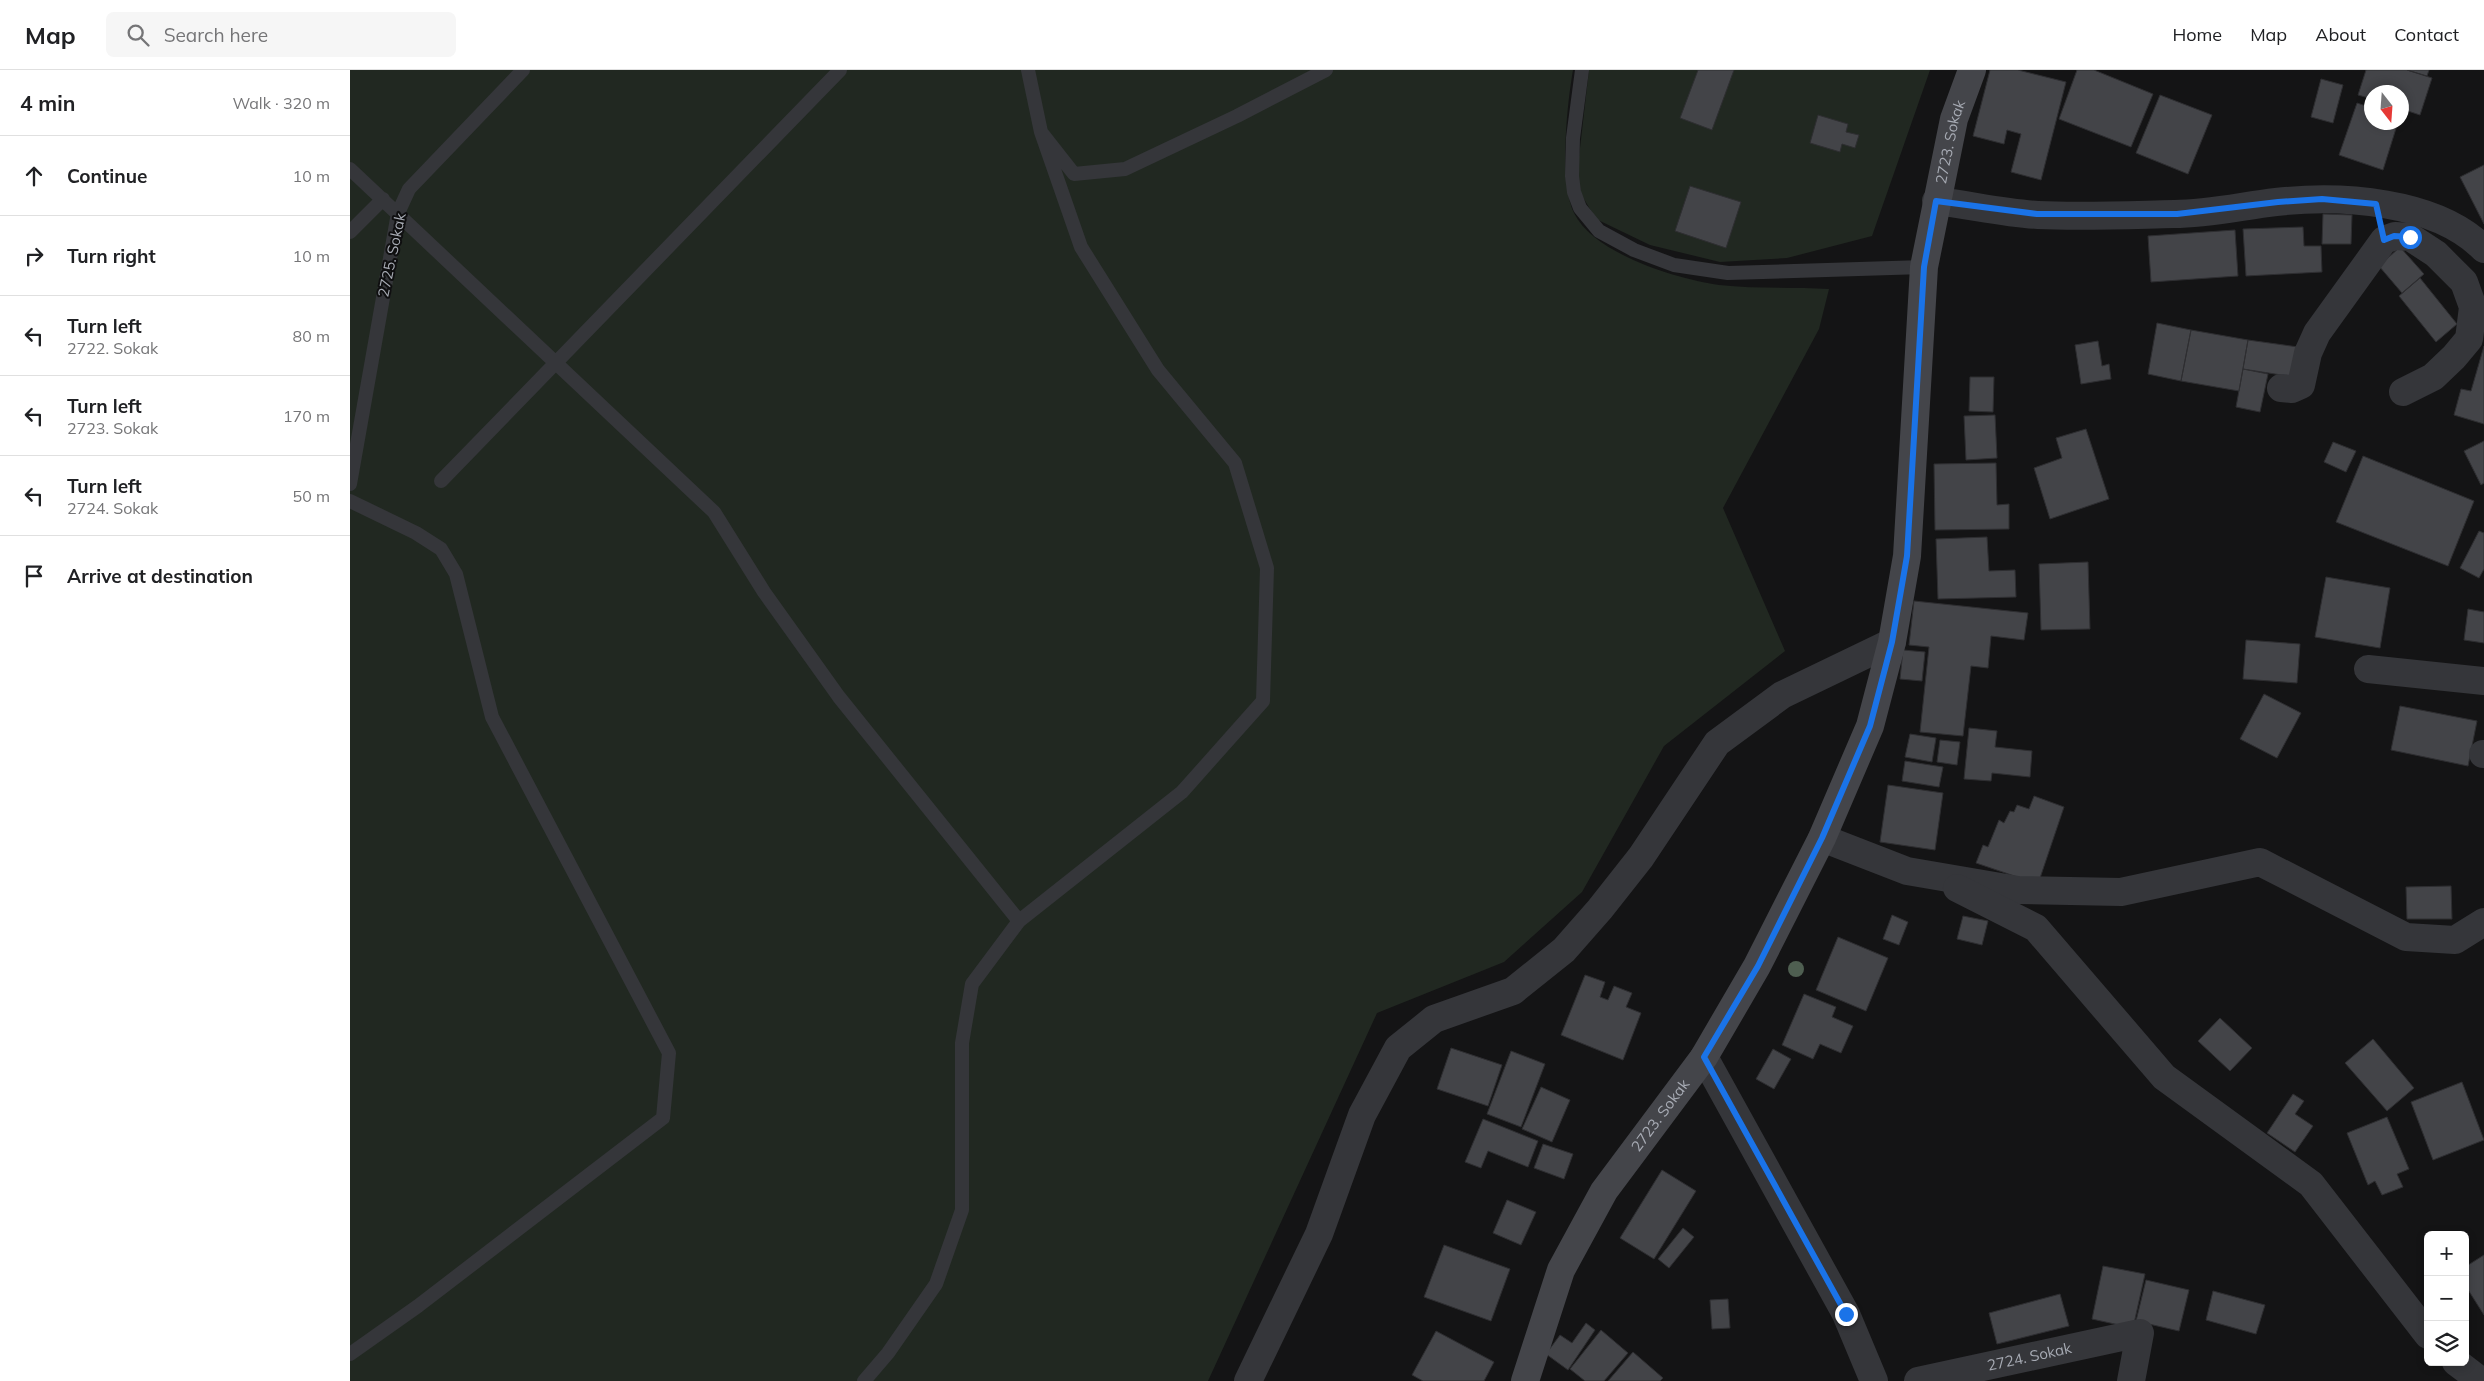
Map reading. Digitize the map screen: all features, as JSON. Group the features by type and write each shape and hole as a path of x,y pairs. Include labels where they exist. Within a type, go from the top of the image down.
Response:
{"street":[{"name":"2723. Sokak","path":"1525,1381 1561,1270 1604,1191 1704,1057 1758,966 1822,838 1870,726 1892,642 1907,556 1924,267 1954,120 1972,70"},
{"path":"1936,201 2037,214 2177,214 2278,202 2322,199 2376,204 2415,211 2450,225 2484,249"},
{"path":"2376,204 2384,240"},
{"path":"2281,388 2292,389 2301,385 2308,353 2317,333 2384,240 2394,236 2410,237 2436,254 2464,282 2473,306 2469,339 2454,357 2433,376 2403,392"},
{"path":"1248,1381 1319,1234 1362,1115 1398,1048 1434,1019 1513,991 1564,950 1600,909 1641,857 1717,743 1782,695 1892,642"},
{"path":"2368,669 2484,680"},
{"path":"1822,838 1907,871 2018,890 2121,892 2260,862 2406,936 2456,940 2484,922"},
{"path":"1928,874 2036,928 2164,1077 2311,1184 2424,1330"},
{"path":"1704,1057 1846,1314 1874,1381"},
{"name":"2724. Sokak","path":"1918,1381 2140,1333 2131,1381"},
{"path":"2461,1366 2481,1381"}],"lane":[{"name":"2725. Sokak","path":"350,484 398,213 409,189 522,70"},
{"path":"441,481 840,70"},
{"path":"864,1381 888,1353 936,1284 962,1210 962,1043 972,984 1019,920 1182,792 1262,701 1267,568 1235,463 1158,370 1081,247 1041,132 1028,70"},
{"path":"1041,132 1074,174 1125,169 1238,116 1326,70"},
{"path":"1582,70 1573,138 1572,176 1574,192 1580,208 1599,231 1634,250 1674,265 1728,272 1924,267"},
{"path":"350,169 714,512 764,592 839,697 1019,920"},
{"path":"350,232 382,199"},
{"path":"350,501 416,532 441,549 456,574 492,717 669,1053 663,1118 418,1306 350,1354"}],"shaded area":[{"path":"350,70 1573,70 1566,143 1569,199 1574,213 1584,228 1599,241 1638,262 1702,282 1746,287 1829,289 1819,329 1723,508 1785,651 1664,746 1582,892 1504,962 1377,1013 1208,1381 350,1381"},
{"path":"1589,70 1930,70 1872,236 1787,258 1720,262 1650,245 1596,219 1581,194 1577,174"}],"building":[{"path":"1698,70 1734,70 1712,130 1680,118"},
{"path":"1990,70 2018,70 2066,82 2041,180 2011,172 2021,134 2007,130 2004,144 1973,136"},
{"path":"2077,70 2094,70 2153,94 2131,147 2059,119"},
{"path":"2366,70 2407,70 2432,78 2420,115 2409,111 2409,85 2364,85 2364,97 2358,95"},
{"path":"2407,70 2429,70 2427,76"},
{"path":"2321,79 2343,85 2333,123 2311,117"},
{"path":"2160,95 2212,115 2188,174 2136,153"},
{"path":"2357,103 2364,105 2364,130 2396,130 2383,170 2339,155"},
{"path":"1818,115 1848,124 1846,132 1859,135 1855,148 1842,144 1840,152 1810,143"},
{"path":"2484,165 2484,224 2460,177"},
{"path":"1690,186 1741,202 1726,248 1675,231"},
{"path":"2323,214 2352,215 2351,244 2322,244"},
{"path":"2303,227 2304,246 2321,246 2322,272 2246,276 2243,229"},
{"path":"2235,230 2238,276 2151,282 2148,236"},
{"path":"2400,247 2424,274 2402,293 2379,266"},
{"path":"2420,278 2457,324 2436,342 2399,296"},
{"path":"2157,323 2191,330 2181,381 2148,374"},
{"path":"2191,330 2248,340 2239,391 2181,381"},
{"path":"2248,340 2298,347 2294,377 2243,369"},
{"path":"2098,341 2102,366 2109,364 2111,379 2081,384 2075,345"},
{"path":"2484,346 2484,424 2454,415 2461,389 2471,391"},
{"path":"2243,369 2268,374 2260,412 2236,407"},
{"path":"1970,377 1994,377 1993,412 1969,411"},
{"path":"1995,415 1997,458 1966,460 1964,416"},
{"path":"2086,429 2109,499 2050,519 2034,468 2062,458 2056,438"},
{"path":"2484,441 2484,483 2481,485 2464,451"},
{"path":"2333,442 2356,451 2346,472 2324,462"},
{"path":"2363,456 2474,501 2448,566 2336,522"},
{"path":"1996,463 1997,505 2009,504 2009,529 1935,530 1934,464"},
{"path":"2479,531 2484,533 2484,569 2479,578 2460,568"},
{"path":"1987,537 1989,571 2015,570 2016,597 1938,599 1936,539"},
{"path":"2088,562 2090,629 2041,630 2039,564"},
{"path":"2326,577 2390,588 2380,648 2315,637"},
{"path":"1914,601 2028,613 2024,640 1991,636 1988,668 1971,666 1963,736 1920,732 1929,647 1909,645"},
{"path":"2468,609 2484,612 2484,643 2464,640"},
{"path":"2246,640 2300,644 2297,683 2243,679"},
{"path":"1903,650 1925,652 1922,681 1900,679"},
{"path":"2264,694 2301,713 2277,758 2240,739"},
{"path":"2400,706 2477,721 2468,766 2391,750"},
{"path":"1969,728 1997,731 1995,747 2032,751 2030,777 1992,773 1991,781 1964,779"},
{"path":"1910,734 1936,738 1932,762 1905,757"},
{"path":"1940,740 1960,742 1957,765 1937,762"},
{"path":"1905,761 1943,767 1939,787 1902,781"},
{"path":"1888,785 1943,793 1935,850 1880,842"},
{"path":"2034,796 2064,807 2038,884 1976,863 1983,845 1988,847 1999,820 2004,823 2010,811 2014,812 2017,805 2029,809"},
{"path":"2451,886 2452,919 2407,919 2406,887"},
{"path":"1892,915 1908,922 1899,945 1883,939"},
{"path":"1963,916 1988,921 1982,945 1957,939"},
{"path":"1838,937 1888,958 1866,1011 1816,990"},
{"path":"1585,975 1605,982 1600,997 1608,1000 1614,986 1632,993 1626,1007 1641,1013 1623,1060 1561,1035"},
{"path":"1804,994 1836,1007 1832,1017 1853,1026 1841,1053 1820,1044 1813,1059 1782,1045"},
{"path":"2220,1018 2252,1048 2230,1071 2198,1041"},
{"path":"2373,1039 2414,1088 2387,1111 2345,1063"},
{"path":"1451,1048 1502,1065 1488,1106 1437,1089"},
{"path":"1773,1049 1791,1059 1774,1089 1756,1079"},
{"path":"1511,1051 1545,1064 1521,1127 1487,1114"},
{"path":"2462,1082 2484,1140 2433,1160 2411,1102"},
{"path":"1541,1087 1570,1100 1552,1142 1522,1129"},
{"path":"2293,1094 2304,1101 2295,1114 2313,1126 2295,1152 2267,1133"},
{"path":"2387,1117 2409,1169 2397,1174 2403,1187 2382,1195 2375,1181 2368,1185 2347,1133"},
{"path":"1483,1119 1538,1141 1528,1167 1488,1151 1481,1168 1465,1162"},
{"path":"1543,1144 1573,1154 1564,1179 1534,1168"},
{"path":"1662,1170 1696,1191 1654,1259 1620,1238"},
{"path":"1507,1200 1536,1212 1521,1245 1493,1233"},
{"path":"1683,1228 1694,1237 1669,1268 1658,1259"},
{"path":"1444,1245 1510,1269 1491,1321 1424,1297"},
{"path":"2484,1255 2484,1315 2469,1291 2469,1264"},
{"path":"2103,1266 2145,1274 2133,1328 2092,1319"},
{"path":"2146,1280 2189,1290 2179,1331 2136,1321"},
{"path":"2213,1291 2265,1305 2256,1334 2206,1320"},
{"path":"2060,1294 2069,1326 1997,1344 1989,1313"},
{"path":"1728,1299 1730,1328 1712,1329 1710,1300"},
{"path":"1586,1323 1595,1330 1568,1370 1546,1354 1560,1335 1572,1343"},
{"path":"1601,1330 1628,1353 1604,1381 1585,1381 1570,1369"},
{"path":"1436,1331 1494,1362 1484,1381 1423,1381 1412,1375"},
{"path":"1633,1352 1663,1378 1660,1381 1608,1381"}],"route":[{"path":"1846,1314 1704,1057 1758,966 1822,838 1870,726 1892,642 1907,556 1924,267 1936,201 2037,214 2177,214 2278,202 2322,199 2376,204 2384,240 2394,236 2410,237"}]}
